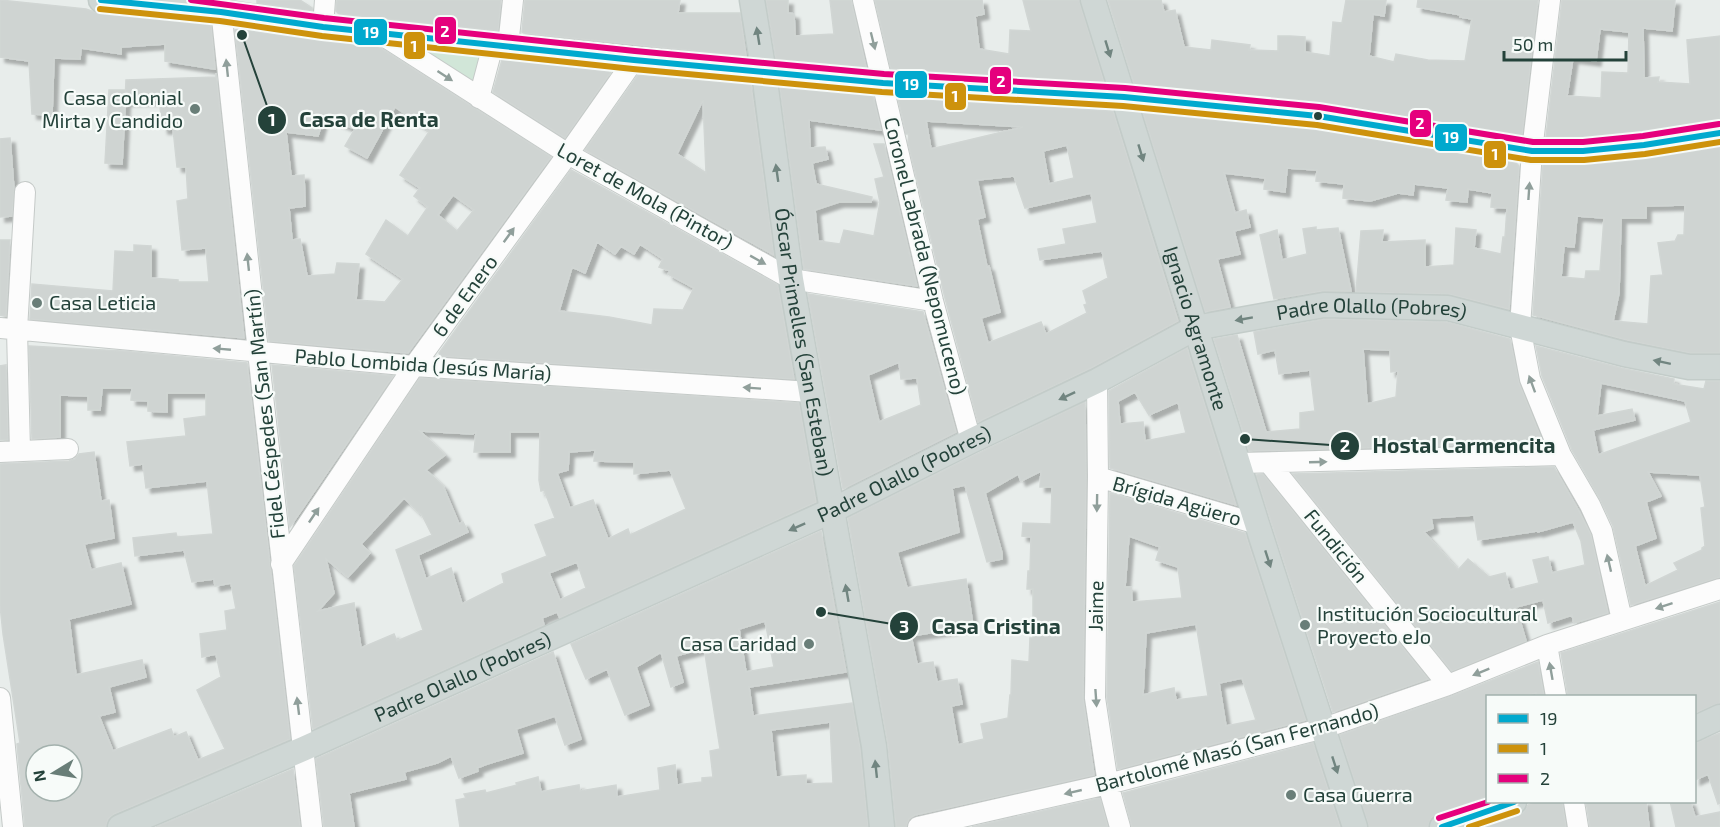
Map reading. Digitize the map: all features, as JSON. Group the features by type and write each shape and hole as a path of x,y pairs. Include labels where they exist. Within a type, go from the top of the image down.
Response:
{"main road":[{"path":"101,0 221,6 323,27 764,73 884,83 1124,97 1361,122 1532,151 1583,151 1720,133"},
{"name":"Óscar Primelles (San Esteban)","path":"752,0 791,279 874,746 882,827"},
{"name":"Ignacio Agramonte","path":"1093,0 1257,524 1355,827"},
{"name":"Padre Olallo (Pobres)","path":"120,827 303,750 833,510 1097,381 1196,328 1324,305 1448,308 1624,354 1689,367 1720,367"},
{"path":"1696,729 1720,717"},
{"path":"1442,827 1508,803"}],"street":[{"path":"323,27 325,0"},
{"path":"479,98 501,45 513,0"},
{"name":"Coronel Labrada (Nepomuceno)","path":"863,0 933,301 971,441"},
{"path":"1550,0 1532,151 1520,327 1530,379 1561,455 1602,531 1622,620"},
{"name":"Fidel Céspedes (San Martín)","path":"221,6 281,564 312,827"},
{"name":"Loret de Mola (Pintor)","path":"379,33 568,154 791,279 933,301"},
{"name":"6 de Enero","path":"281,564 414,366 634,60"},
{"path":"20,451 8,329 25,192"},
{"name":"Pablo Lombida (Jesús María)","path":"8,329 414,366 810,392"},
{"name":"Jaime","path":"1097,381 1095,698 1108,784 1120,827"},
{"path":"0,452 68,449"},
{"path":"1239,463 1561,455"},
{"name":"Fundición","path":"1269,463 1448,685"},
{"name":"Brígida Agüero","path":"1098,477 1257,524"},
{"name":"Bartolomé Masó (San Fernando)","path":"918,827 1108,784 1323,728 1448,685 1546,645 1720,589"},
{"path":"1546,645 1556,695"},
{"path":"0,698 13,827"},
{"path":"1574,803 1578,827"}],"green space":[{"path":"423,49 480,55 476,83"}],"building":[{"path":"0,0 86,9 100,14 211,25 215,69 165,61 165,44 121,47 121,54 81,48 80,59 54,58 52,115 32,114 29,61 0,57"},
{"path":"257,0 300,0 312,8 312,11 257,3"},
{"path":"337,0 501,0 498,31 339,14 336,11"},
{"path":"525,0 680,0 678,13 740,13 746,56 524,33 522,32"},
{"path":"766,0 788,0 788,13 794,14 795,36 834,34 830,0 851,0 866,67 776,59"},
{"path":"875,0 982,0 984,14 975,16 979,49 1009,54 1010,30 1031,31 1023,0 1079,0 1104,82 891,69"},
{"path":"1108,0 1161,0 1164,12 1175,10 1184,47 1211,50 1212,40 1250,45 1249,50 1278,51 1278,36 1290,36 1305,37 1305,52 1330,56 1333,22 1342,23 1346,0 1386,0 1384,16 1373,14 1369,56 1394,62 1396,54 1428,60 1465,61 1472,19 1417,7 1418,0 1538,0 1522,135 1320,102 1134,84"},
{"path":"1562,0 1675,0 1672,31 1643,28 1644,78 1659,77 1658,82 1690,84 1687,40 1720,36 1720,119 1642,131 1582,137 1546,137","holes":["1600,29 1629,32 1628,73 1602,72 1601,98 1567,96 1573,58 1596,61"]},
{"path":"235,30 379,47 551,157 408,353 269,341","holes":["395,107 429,132 400,175 420,188 414,196 428,207 408,236 386,220 366,254 403,279 385,302 356,300 359,264 337,263 335,274 307,276 300,239 292,240 289,208 305,206 304,175 291,176 286,132 318,136 324,116 355,129 345,146 367,158","453,195 474,210 457,231 438,215"]},
{"path":"502,60 611,72 565,138 493,92"},
{"path":"216,73 244,338 30,319 32,284 113,291 115,251 134,252 134,245 151,246 151,278 178,280 178,282 209,282 206,248 182,250 177,201 188,199 186,167 177,167 173,129 163,129 159,100 125,101 126,80 216,77"},
{"path":"638,75 751,85 774,255 585,150","holes":["703,100 706,173 677,154"]},
{"path":"780,88 873,96 881,130 809,120 810,148 825,147 828,159 812,163 816,184 872,197 871,202 839,202 815,210 818,241 840,244 844,230 874,236 880,202 875,179 884,177 874,144 884,144 917,286 804,269"},
{"path":"109,90 126,90 122,164 105,163"},
{"path":"898,98 1113,111 1178,321 1091,368 978,422 945,298 908,142 909,134 906,134","holes":["926,121 1023,127 931,149","1067,145 1074,178 1049,184 1043,151","1014,176 1025,208 1091,193 1097,223 1063,229 1066,244 1038,249 1040,260 1102,251 1108,278 1083,291 1087,313 1046,334 1041,322 988,343 981,318 1000,312 989,266 987,267 977,219 985,217 977,180"]},
{"path":"1143,113 1316,130 1516,163 1519,166 1509,309 1449,294 1356,292 1361,231 1383,230 1382,242 1425,240 1425,267 1454,265 1456,228 1476,230 1474,248 1501,254 1507,208 1491,207 1492,193 1468,189 1467,202 1446,200 1448,188 1414,184 1413,195 1398,193 1370,201 1343,198 1344,184 1316,181 1317,170 1287,168 1285,192 1264,189 1265,178 1224,173 1235,213 1246,210 1250,227 1234,231 1240,254 1217,259 1230,307 1205,312"},
{"path":"10,138 14,190 12,216 0,217 0,139"},
{"path":"1720,147 1720,353 1690,353 1627,340 1533,315 1543,165 1584,165 1645,159","holes":["1685,205 1684,235 1678,235 1675,241 1658,243 1663,275 1651,276 1648,324 1613,321 1619,293 1621,218 1646,218 1646,206","1577,216 1604,218 1600,271 1586,271 1585,279 1561,277 1564,246 1574,247"]},
{"path":"571,170 778,285 794,379 441,356 439,353","holes":["597,242 615,254 621,246 634,254 640,244 663,259 659,267 670,271 668,274 694,288 683,310 654,309 652,325 559,311 572,267 585,273"]},
{"path":"1316,227 1316,230 1338,228 1351,291 1322,291 1274,299 1260,235 1277,230 1282,260 1307,254 1303,229"},
{"path":"0,240 10,240 6,316 0,315"},
{"path":"808,294 923,312 956,432 843,489","holes":["899,362 901,379 917,378 921,405 879,422 868,375"]},
{"path":"1325,319 1446,322 1510,339 1519,383 1543,443 1249,451 1214,339 1237,335 1266,432 1300,429 1300,413 1315,411 1310,370 1279,374 1275,350 1258,354 1254,332","holes":["1363,349 1390,350 1391,372 1398,371 1396,397 1367,404"]},
{"path":"29,346 122,351 247,363 290,739 114,814 108,819 106,827 25,827 17,744 20,743 0,605 0,464 69,461 75,459 79,454 94,452 101,501 109,500 114,538 84,544 91,570 121,563 131,604 69,619 76,675 142,660 146,677 109,687 115,712 99,716 113,751 171,729 174,737 186,732 198,760 225,749 197,690 221,677 216,654 202,657 200,634 227,630 225,611 236,609 231,583 215,586 214,579 192,582 184,550 135,556 133,538 176,533 177,537 213,534 207,481 146,488 143,464 130,466 127,442 186,436 184,419 206,416 206,393 167,393 167,412 148,411 148,401 131,400 132,388 102,388 100,410 88,410 88,396 60,395 60,437 32,439"},
{"path":"1536,346 1674,379 1673,384 1704,389 1706,381 1720,381 1720,577 1631,605 1613,526 1572,450 1542,376","holes":["1601,383 1685,401 1691,422 1598,455 1593,430 1635,420 1632,409 1597,416","1648,472 1700,475 1705,507 1701,508 1705,546 1702,550 1674,563 1678,570 1645,586 1635,546 1656,538 1646,502 1661,496"]},
{"path":"1187,348 1236,505 1110,468 1109,391","holes":["1135,392 1149,415 1178,402 1186,433 1145,441 1143,422 1120,424 1118,401"]},
{"path":"6,365 8,440 0,440 0,366"},
{"path":"272,365 393,376 290,527"},
{"path":"420,378 799,403 816,502 560,618 557,612 542,618 544,625 313,729 294,566","holes":["420,431 473,434 476,432 474,452 510,452 510,432 540,432 539,480 541,491 544,490 555,518 535,525 547,556 502,574 504,583 462,604 451,568 426,579 418,555 468,532 463,522 459,524 443,486 426,470 445,455","595,450 594,461 634,462 634,474 670,470 686,509 630,535 628,529 608,539 593,500 570,508 557,473 568,470 569,452","404,498 422,515 432,535 396,550 423,630 397,641 394,634 361,648 354,603 318,611 334,593 326,559 348,577 370,553 361,544","577,562 586,588 560,600 549,573"]},
{"path":"1085,402 1083,698 1094,775 915,815 909,819 906,827 896,827 888,744 848,518","holes":["1041,471 1040,487 1052,487 1051,524 1023,523 1022,536 1031,537 1027,589 1033,589 1033,638 1030,638 1029,662 1012,660 1008,718 981,724 984,739 958,745 951,706 962,704 957,679 937,682 933,662 917,664 911,636 973,626 966,579 907,588 897,552 959,532 952,488 965,485 987,562 1002,559 985,493 1018,474 1021,481"]},
{"path":"1554,467 1591,535 1608,613 1574,623 1572,615 1548,623 1543,600 1516,607 1526,641 1452,671 1293,474","holes":["1474,515 1478,540 1538,532 1573,522 1581,541 1585,565 1552,573 1548,557 1533,560 1539,583 1510,590 1505,573 1489,577 1468,559 1458,570 1424,532 1433,528 1431,518"]},
{"path":"1263,474 1428,679 1333,712 1256,475"},
{"path":"1110,493 1245,533 1306,720 1118,769 1107,697","holes":["1129,536 1160,547 1156,560 1178,567 1182,598 1132,602 1131,587 1125,587","1196,624 1208,696 1176,700 1174,688 1143,695 1146,633","1242,678 1256,720 1226,726 1219,683"]},
{"path":"821,531 846,672 749,687 753,716 852,703 860,748 868,827 460,827 456,800 466,798 464,794 485,790 486,793 538,777 541,792 579,785 580,791 616,785 617,797 660,790 658,768 675,765 677,785 702,782 702,778 713,777 710,751 720,749 704,648 676,656 683,682 671,687 661,652 636,667 649,705 625,715 607,669 586,679 571,644","holes":["765,621 774,667 746,672 739,629","830,722 833,783 806,784 806,775 776,777 771,730"]},
{"path":"1720,602 1720,703 1696,713 1696,695 1568,695 1561,653"},
{"path":"553,652 581,739 565,745 555,716 516,729 523,753 487,764 477,768 478,771 459,778 451,756 437,763 404,772 406,779 349,793 354,827 324,827 316,759"},
{"path":"1538,662 1544,695 1536,695 1536,693 1486,695 1486,797 1437,814 1431,818 1428,827 1369,827 1340,735 1452,696"},
{"path":"1720,733 1720,803 1718,804 1708,774 1696,780 1696,743"},
{"path":"1313,743 1340,827 1132,827 1123,793"},
{"path":"293,769 300,827 156,827"},
{"path":"1100,798 1108,827 972,827"},
{"path":"1562,803 1566,827 1485,827 1519,815 1528,805"},
{"path":"1586,803 1646,803 1649,827 1590,827"},
{"path":"1670,803 1691,803 1695,817 1720,812 1720,827 1676,827"}],"transit line":[{"name":"19","path":"101,0 221,12 323,27 634,60 883,83 1124,97 1318,116 1532,151 1583,151 1644,145 1720,133"},
{"name":"2","path":"191,0 324,18 635,51 884,74 1125,88 1319,107 1533,142 1583,142 1643,136 1719,124"},
{"name":"1","path":"100,9 220,21 322,36 633,69 882,92 1123,106 1317,125 1531,160 1584,160 1645,154 1720,142"},
{"name":"2","path":"1439,818 1486,803"},
{"name":"19","path":"1442,827 1511,803"},
{"name":"1","path":"1469,827 1517,811"}],"place":[{"name":"Casa de Renta","path":"242,35"},
{"name":"Casa colonial Mirta y Candido","path":"195,109"},
{"name":"Casa Leticia","path":"37,303"},
{"name":"Hostal Carmencita","path":"1245,439"},
{"name":"Casa Cristina","path":"821,612"},
{"name":"Institución Sociocultural Proyecto eJo","path":"1305,625"},
{"name":"Casa Caridad","path":"809,644"},
{"name":"Casa Guerra","path":"1291,795"}]}
